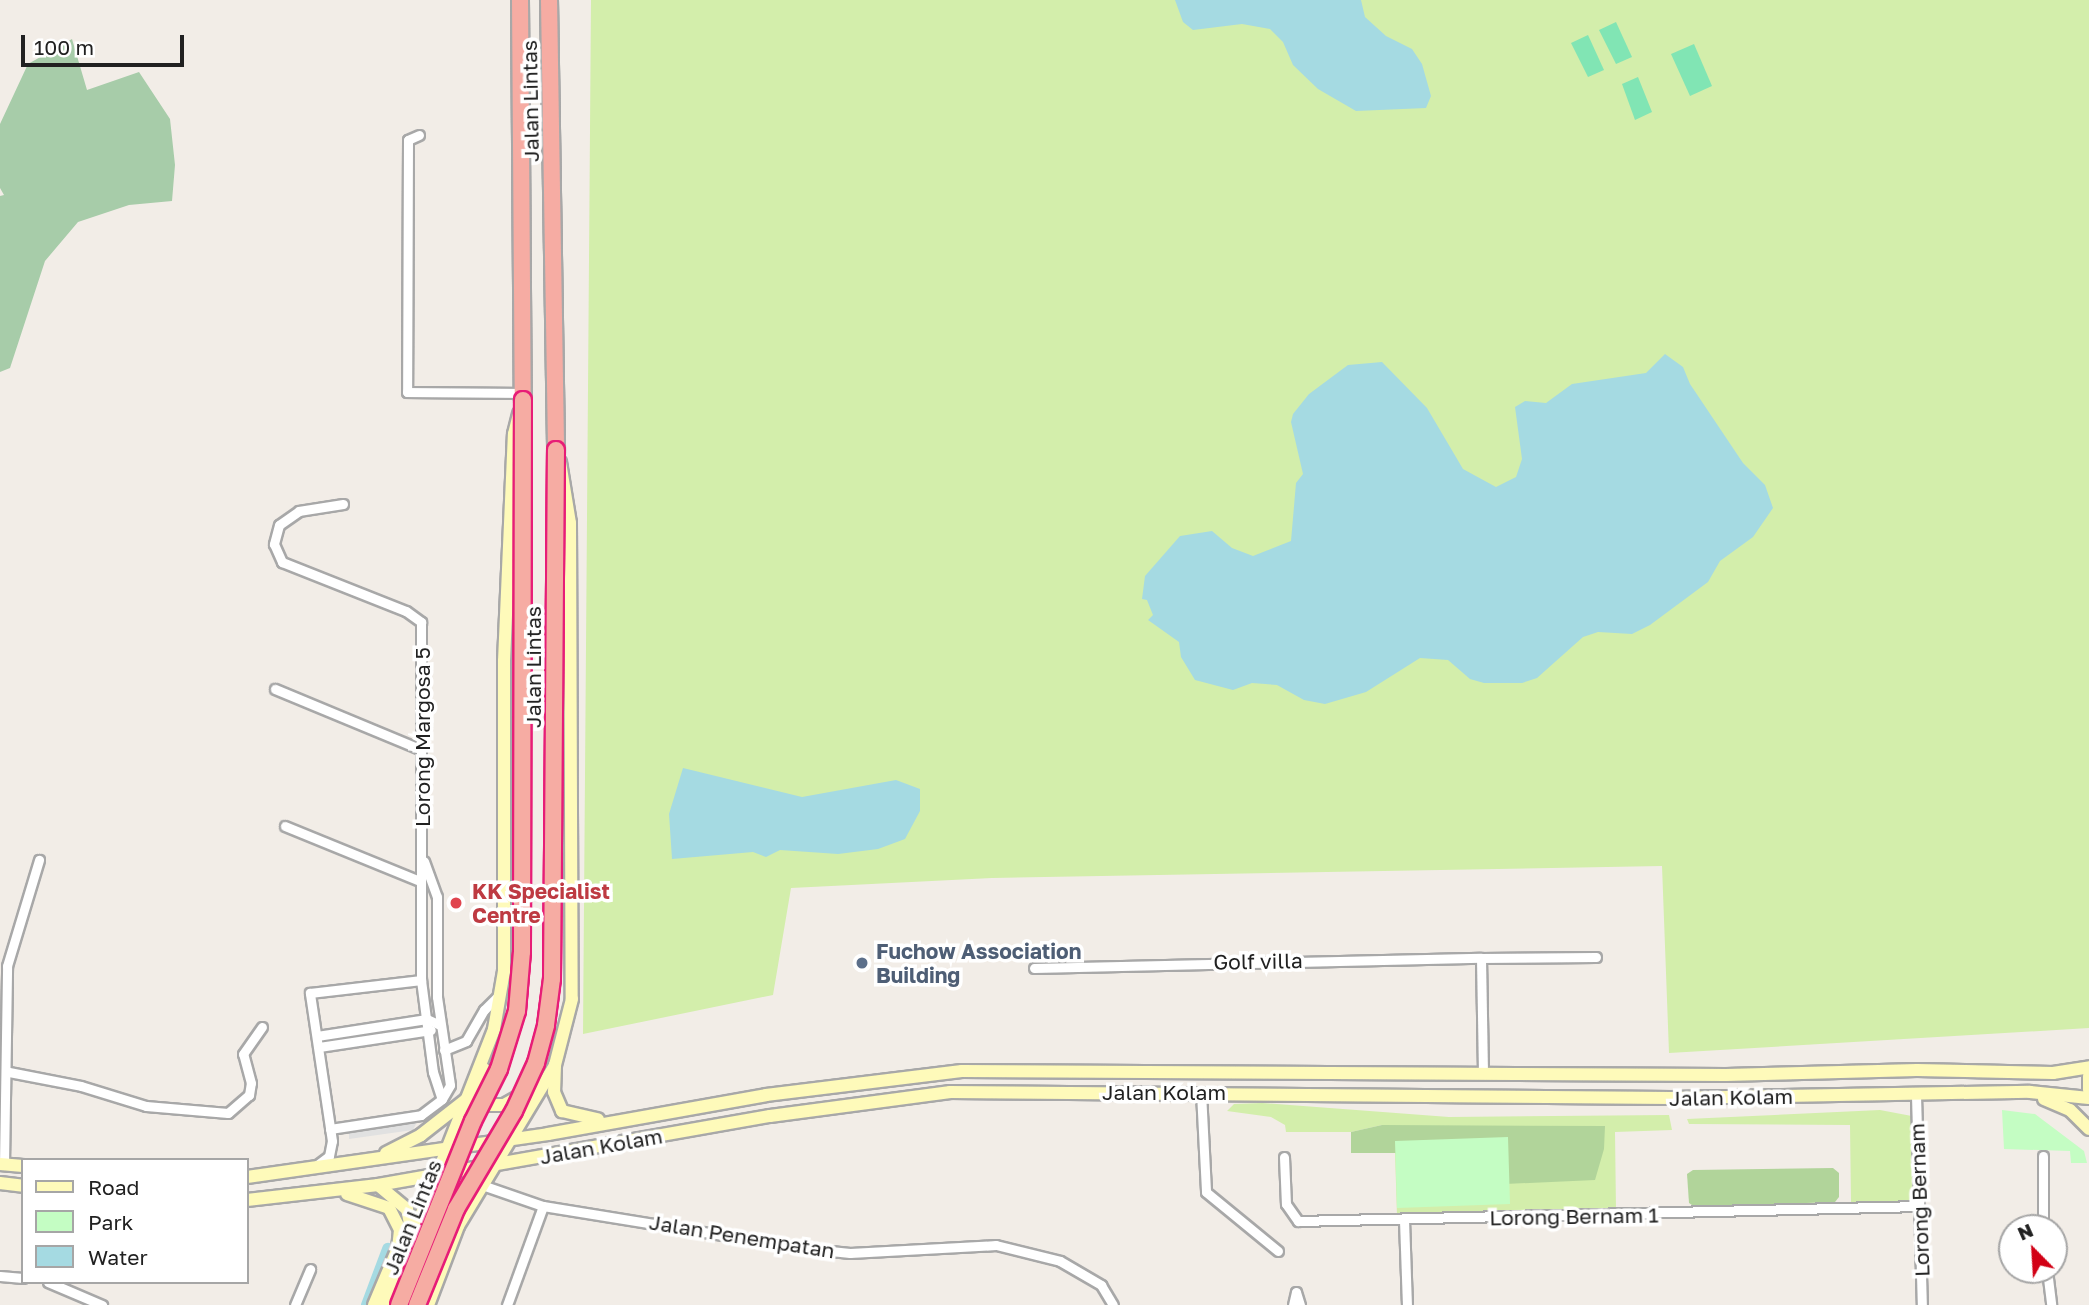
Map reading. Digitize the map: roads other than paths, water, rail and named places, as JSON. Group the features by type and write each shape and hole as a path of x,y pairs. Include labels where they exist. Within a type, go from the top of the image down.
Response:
{"highway":[{"name":"Jalan Lintas","path":"399,1305 472,1121 499,1069 517,1011 522,952 523,397 520,0"},
{"name":"Jalan Lintas","path":"417,1305 456,1209 514,1111 536,1063 546,1025 552,979 556,450 549,2"},
{"path":"522,46 530,52 544,45 549,2"}],"main road":[{"name":"Jalan Lintas","path":"386,1305 486,1051 504,971 506,591 514,434 523,397"},
{"path":"556,450 570,523 572,999 555,1065 554,1092 562,1111 586,1119 626,1118"},
{"path":"486,1051 481,1091 491,1105 504,1105 543,1082"},
{"name":"Jalan Kolam","path":"2035,1072 2089,1058"},
{"path":"428,1305 458,1226 555,1065"},
{"name":"Jalan Kolam","path":"248,1177 562,1131 766,1095 962,1071 2035,1072 2089,1067"},
{"path":"1393,1072 1394,1084 1411,1095"},
{"path":"2089,1076 2089,1090"},
{"name":"Jalan Kolam","path":"248,1200 333,1192 770,1116 950,1092 2005,1095 2030,1092 2089,1098"},
{"path":"2005,1095 2056,1101 2089,1129"},
{"path":"375,1158 421,1135 467,1098"},
{"path":"562,1131 558,1143 598,1147"},
{"path":"2,1164 21,1166"},
{"path":"0,1184 21,1186"},
{"path":"378,1185 407,1209 413,1237"},
{"path":"333,1192 379,1202 389,1208 397,1223 398,1248 374,1305"}],"street":[{"path":"419,135 408,140 407,392 523,397"},
{"name":"Lorong Margosa 5","path":"343,504 299,511 279,526 274,544 282,562 406,611 421,622 420,749 424,860 432,883 438,932 440,1025 450,1085 442,1099"},
{"path":"275,689 420,749"},
{"path":"285,826 418,881 432,883"},
{"path":"2,1164 9,1072 7,966 39,860"},
{"name":"Lorong Margosa 5","path":"424,860 418,881 421,980 442,1099"},
{"name":"Golf villa","path":"1034,968 1596,957"},
{"path":"1481,958 1483,1072"},
{"path":"311,1168 329,1156 330,1129 310,993 421,980"},
{"path":"444,1050 466,1041 479,1018 499,995"},
{"path":"317,1036 427,1019 440,1025"},
{"path":"319,1046 428,1031 440,1025"},
{"path":"9,1072 81,1086 146,1107 228,1113 249,1095 251,1083 243,1054 262,1027"},
{"path":"1201,1092 1206,1192 1278,1251"},
{"name":"Lorong Bernam","path":"1916,1095 1922,1305"},
{"path":"330,1129 421,1115 442,1099"},
{"path":"2043,1156 2043,1214"},
{"name":"Lorong Bernam 1","path":"1284,1157 1286,1205 1298,1221 1919,1206"},
{"name":"Jalan Penempatan","path":"482,1185 543,1206 850,1253 996,1244 1060,1261 1101,1285 1113,1305"},
{"path":"507,1305 543,1206"},
{"path":"1404,1220 1407,1305"},
{"path":"295,1305 310,1269"},
{"path":"0,1276 21,1278"},
{"path":"53,1284 102,1305"},
{"path":"2050,1284 2052,1305"},
{"path":"1293,1305 1296,1292 1300,1305"}],"water":[{"path":"1175,0 1361,0 1365,17 1386,36 1412,49 1422,64 1431,96 1426,108 1356,111 1318,89 1293,65 1283,42 1270,29 1242,24 1193,30 1183,22"},
{"path":"1665,354 1683,367 1690,384 1743,463 1765,485 1773,508 1753,537 1720,561 1708,582 1650,625 1632,634 1598,632 1583,637 1537,678 1522,683 1484,683 1470,679 1448,660 1420,658 1366,692 1325,704 1304,700 1277,685 1252,683 1233,690 1195,680 1181,657 1179,642 1148,620 1153,615 1147,600 1142,599 1145,576 1180,536 1212,531 1232,548 1253,556 1291,541 1296,483 1303,474 1291,422 1293,414 1309,394 1348,365 1382,362 1427,408 1463,469 1496,487 1516,477 1522,459 1515,407 1525,401 1546,403 1572,384 1646,373"},
{"path":"683,768 802,797 896,780 920,789 920,811 905,839 878,849 838,854 780,850 766,857 753,852 672,859 669,814"}],"waterway":[{"path":"367,1305 388,1249"}],"place":[{"name":"KK Specialist Centre","path":"456,903"},
{"name":"Fuchow Association Building","path":"862,963"}]}
